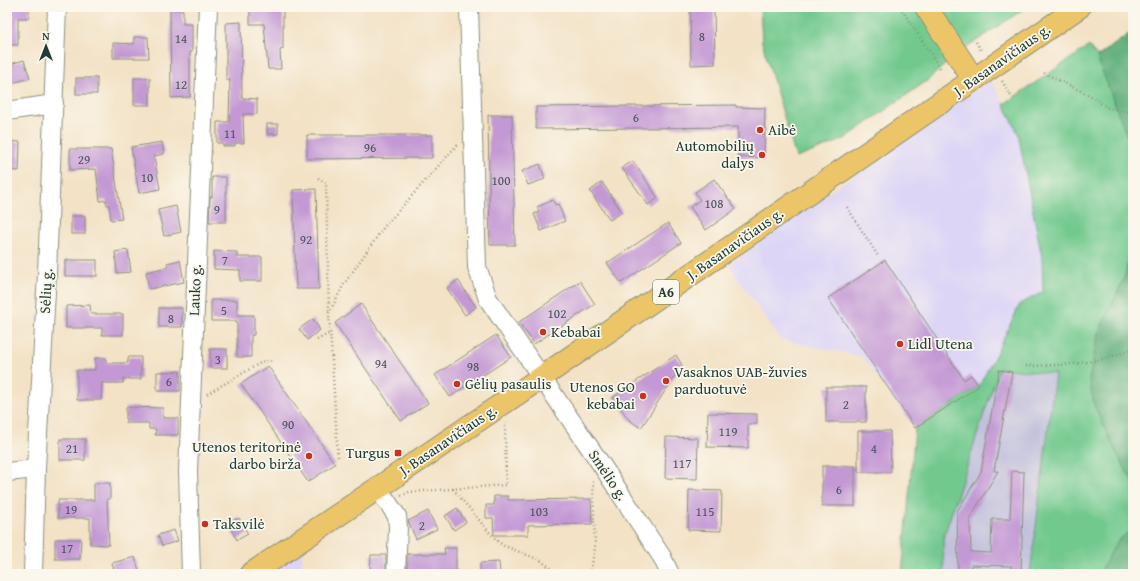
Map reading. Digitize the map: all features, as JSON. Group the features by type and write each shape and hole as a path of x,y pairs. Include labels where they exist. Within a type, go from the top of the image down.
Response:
{"main road":[{"path":"926,7 974,80"},
{"name":"J. Basanavičiaus g.","path":"251,574 383,495 542,378 1079,7"}],"street":[{"name":"Sėlių g.","path":"33,574 36,469 47,274 57,7"},
{"name":"Lauko g.","path":"191,574 188,471 208,7"},
{"name":"Smėlio g.","path":"469,7 477,267 488,299 662,557 670,574"},
{"path":"7,111 54,104"},
{"path":"7,472 36,469"},
{"path":"383,495 396,516 398,527 396,574"}],"path":[{"path":"900,7 940,68"},
{"path":"1044,73 1089,96 1108,108 1133,114"},
{"path":"329,313 344,284 384,227 473,127"},
{"path":"318,178 326,183 329,313 338,457"},
{"path":"847,207 878,256"},
{"path":"317,340 330,333"},
{"path":"1026,366 1075,365 1117,356 1133,348"},
{"path":"191,397 202,396 262,362 271,361"},
{"path":"383,495 506,485 505,420"},
{"path":"590,574 595,548 593,480"},
{"path":"453,489 489,532 502,545 540,560 558,574"}],"shaded area":[{"path":"991,79 1018,132 1042,258 1043,292 1020,304 979,386 915,428 862,356 781,340 728,264"},
{"path":"999,368 1055,374 1030,574 944,574 943,539"},
{"path":"302,550 302,574 268,574"}],"green space":[{"path":"760,7 1027,7 963,51 928,80 843,140 796,158 762,42"},
{"path":"1133,31 1133,574 1030,574 1055,374 999,368 943,539 944,574 902,574 915,428 979,386 1020,304 1043,292 1042,258 1018,133 1004,104 1089,46 1097,57"},
{"path":"1133,31 1133,152 1097,57"},
{"path":"1133,244 1133,482 1116,453 1094,405 1089,380 1099,332 1124,278"},
{"path":"1133,529 1133,574 1100,574 1118,540"}],"building":[{"path":"7,7 29,7 29,18 18,18 18,45 7,45"},
{"path":"267,7 283,7 283,49 280,50 281,69 268,69 264,24 250,24 250,10 267,10"},
{"path":"690,7 714,7 715,64 691,65"},
{"path":"170,9 183,10 183,24 192,24 192,52 190,52 190,97 171,98"},
{"path":"241,22 242,98 257,99 257,114 243,114 244,143 235,143 235,146 223,146 223,143 217,143 217,122 229,122 230,80 226,80 226,23"},
{"path":"134,37 148,37 149,58 113,58 113,43 134,44"},
{"path":"24,60 30,78 9,84 7,65"},
{"path":"76,78 97,78 97,94 76,94"},
{"path":"134,78 150,78 150,105 134,105"},
{"path":"736,105 736,107 765,108 764,158 738,157 738,127 536,129 536,107"},
{"path":"488,115 512,115 515,245 490,245"},
{"path":"267,124 278,124 278,134 267,134"},
{"path":"307,135 432,135 432,158 307,159"},
{"path":"7,141 20,142 19,171 7,170"},
{"path":"162,142 164,154 154,156 160,189 139,193 131,147"},
{"path":"70,149 111,149 122,219 111,220 109,205 107,205 106,200 100,201 96,169 70,170"},
{"path":"633,161 658,198 648,205 622,168"},
{"path":"540,164 545,179 528,185 522,171"},
{"path":"212,177 226,177 226,222 209,222 210,197 212,197"},
{"path":"714,179 736,209 706,230 690,207 700,200 695,192"},
{"path":"602,182 622,212 610,220 590,191"},
{"path":"316,189 319,289 296,289 293,190"},
{"path":"553,200 555,205 558,204 565,221 541,231 534,214 539,212 537,207"},
{"path":"176,206 181,232 164,236 158,210"},
{"path":"71,216 85,216 85,234 71,234"},
{"path":"668,223 681,243 621,283 607,263"},
{"path":"128,250 131,272 117,273 115,252"},
{"path":"214,251 237,252 237,257 262,257 262,281 240,281 240,270 214,269"},
{"path":"65,260 97,260 97,276 65,276"},
{"path":"180,260 184,282 149,289 146,272 168,267 167,263"},
{"name":"Lidl Utena","path":"885,260 964,380 971,375 979,386 915,428 828,298"},
{"path":"458,280 476,307 465,315 447,288"},
{"path":"580,281 595,304 534,344 519,322"},
{"path":"211,300 237,300 237,315 254,315 254,335 251,335 251,357 237,357 237,321 211,321"},
{"path":"361,304 428,403 401,421 335,323"},
{"path":"90,305 91,314 123,314 123,335 102,335 102,328 66,328 66,306"},
{"path":"159,308 182,308 182,327 159,327"},
{"path":"313,319 320,330 307,340 299,329"},
{"path":"496,335 511,357 450,397 435,375"},
{"path":"210,349 227,349 227,368 210,368"},
{"path":"676,355 682,365 641,428 629,420 613,397"},
{"path":"128,357 141,357 141,379 123,379 123,383 102,383 101,400 77,400 77,370 95,370 95,358 106,358 106,363 128,363"},
{"path":"268,366 335,464 308,482 241,384"},
{"path":"999,370 1012,372 994,471 998,471 970,518 971,552 991,553 992,519 1010,519 1012,471 1024,472 1021,574 1006,574 1012,566 971,565 971,574 958,574 957,511 981,472"},
{"path":"180,371 180,391 157,391 157,372"},
{"path":"826,387 866,387 866,422 826,422"},
{"path":"126,407 163,408 163,418 178,418 178,435 155,435 156,429 149,429 149,423 126,423"},
{"path":"708,413 757,414 757,424 748,424 748,448 707,447"},
{"path":"858,431 890,431 891,472 858,472"},
{"path":"666,437 698,438 697,479 665,478"},
{"path":"60,439 85,439 85,460 60,460"},
{"path":"822,466 855,466 855,506 822,506"},
{"path":"94,483 110,483 110,499 107,499 109,545 90,544 90,518 58,518 58,500 94,500"},
{"path":"689,490 722,491 721,531 688,530"},
{"path":"494,496 508,496 508,500 591,499 592,524 528,525 528,535 494,535 493,518 486,518 486,505 494,505"},
{"path":"457,508 466,522 454,530 445,516"},
{"path":"428,511 437,529 416,539 408,521"},
{"path":"239,518 248,534 237,540 228,524"},
{"path":"174,530 178,541 162,546 158,535"},
{"path":"55,539 81,539 80,559 55,559"},
{"path":"444,548 456,548 456,571 407,571 407,554 445,554"},
{"path":"371,555 386,555 386,574 370,574"},
{"path":"135,557 140,574 115,574 112,563"},
{"path":"499,562 500,574 480,574 480,563"}],"place":[{"name":"Aibė","path":"760,130"},
{"name":"Automobilių dalys","path":"762,155"},
{"name":"Kebabai","path":"543,332"},
{"name":"Lidl Utena","path":"900,344"},
{"name":"Vasaknos UAB-žuvies parduotuvė","path":"666,381"},
{"name":"Gėlių pasaulis","path":"457,384"},
{"name":"Utenos GO kebabai","path":"643,396"},
{"name":"Turgus","path":"398,453"},
{"name":"Utenos teritorinė darbo birža","path":"309,456"},
{"name":"Taksvilė","path":"205,524"}]}
